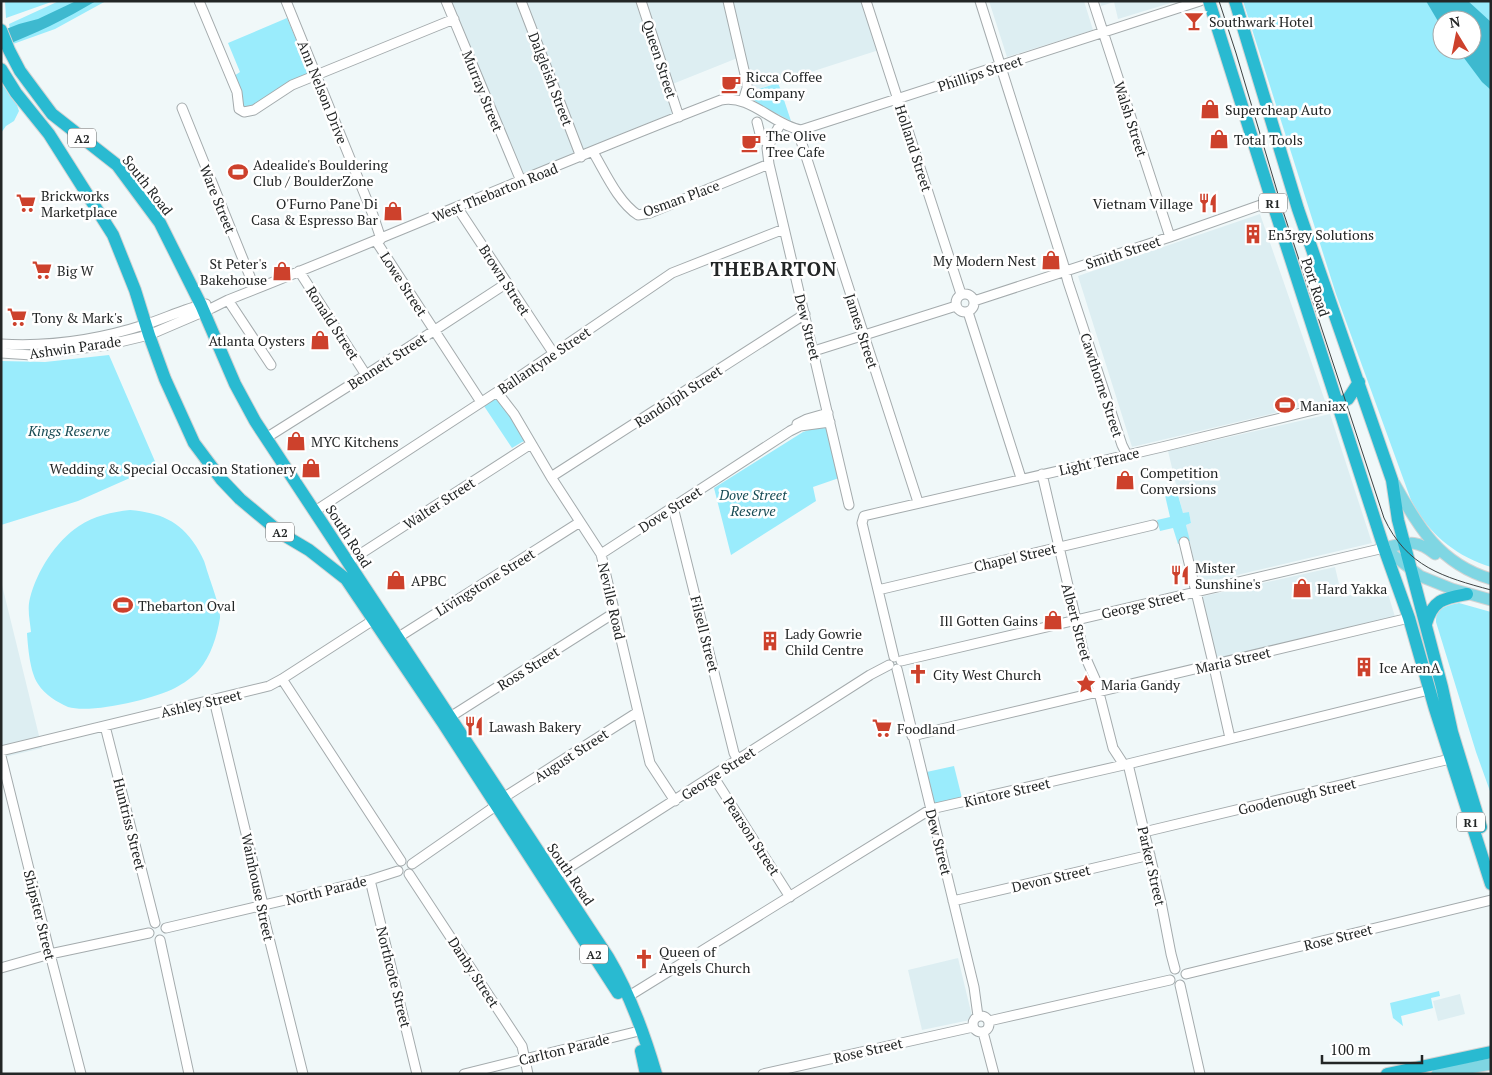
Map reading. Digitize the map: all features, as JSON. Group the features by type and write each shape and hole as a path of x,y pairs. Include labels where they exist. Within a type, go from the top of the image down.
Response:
{"highway":[{"name":"Port Road","path":"1209,1 1384,548"},
{"name":"Port Road","path":"1235,1 1298,210 1392,480 1398,520 1412,571"},
{"name":"South Road","path":"1,30 20,70 52,114 117,165 160,223 203,308 235,384 255,421 348,562 378,617"},
{"name":"South Road","path":"1,69 16,93 49,134 113,235 135,290 165,379 194,443 221,479 256,513 282,534 309,550 346,579 378,617 551,879 615,986 635,1032 646,1074"},
{"path":"1338,404 1348,399 1359,382"},
{"name":"R1","path":"1384,548 1409,618 1429,690 1491,858"},
{"name":"R1","path":"1412,571 1442,686 1452,732 1455,758 1491,884"},
{"path":"1426,624 1429,615 1437,603 1445,599 1467,594"},
{"path":"1429,690 1442,686"},
{"name":"South Road","path":"551,879 608,957 629,996 656,1074"},
{"path":"1387,1074 1491,1052"}],"main road":[{"name":"Port Road","path":"1392,480 1416,522 1433,544 1474,574 1491,579"},
{"path":"1384,548 1405,544 1420,544 1458,570 1474,574"},
{"path":"1384,548 1412,571 1427,579 1467,594 1491,600"},
{"path":"1437,1074 1491,1064"}],"street":[{"path":"199,1 237,92 238,106 244,112 250,111 292,86 316,75 454,19"},
{"name":"Ann Nelson Drive","path":"286,1 373,215 379,240"},
{"name":"Murray Street","path":"446,1 520,181"},
{"name":"Dalgleish Street","path":"521,1 581,157"},
{"name":"Queen Street","path":"641,1 679,117"},
{"path":"728,1 747,83 743,101 780,123 801,130"},
{"name":"Holland Street","path":"866,1 961,294"},
{"name":"Cawthorne Street","path":"980,1 1068,282 1122,445 1127,455"},
{"name":"Walsh Street","path":"1092,1 1170,237"},
{"name":"Phillips Street","path":"801,130 899,100 1200,1"},
{"name":"West Thebarton Road","path":"147,330 379,240 721,100 743,101"},
{"name":"Ware Street","path":"182,108 255,289"},
{"path":"757,122 761,138 769,144"},
{"name":"Dew Street","path":"780,123 767,148 769,164 850,505"},
{"name":"James Street","path":"801,130 801,141 918,502"},
{"name":"Osman Place","path":"593,152 629,209 638,215 650,212 769,164"},
{"name":"Smith Street","path":"974,301 1170,237 1272,201"},
{"name":"Brown Street","path":"457,207 554,354"},
{"name":"Ballantyne Street","path":"315,511 554,354 672,273 784,229"},
{"name":"Lowe Street","path":"379,240 481,402"},
{"name":"Ronald Street","path":"299,271 366,375"},
{"name":"Bennett Street","path":"266,438 507,283"},
{"path":"961,294 971,296 974,301 974,305 968,312 959,310 956,306 956,301 961,294"},
{"path":"228,300 271,365"},
{"path":"814,351 956,306"},
{"path":"968,312 1022,478"},
{"name":"Randolph Street","path":"551,477 805,314"},
{"name":"Ashwin Parade","path":"1,344 33,345 147,330"},
{"name":"Ashwin Parade","path":"1,353 32,355 108,345 147,330"},
{"name":"Neville Road","path":"497,392 514,414 551,477 601,554 650,762 675,801"},
{"name":"Light Terrace","path":"862,519 868,515 918,502 1127,455 1338,404"},
{"name":"Dove Street","path":"601,554 798,424 807,419 829,418"},
{"name":"Walter Street","path":"348,562 531,444"},
{"name":"Albert Street","path":"1042,474 1084,654 1096,682 1113,748 1126,764"},
{"name":"Filsell Street","path":"673,507 734,753 738,760"},
{"name":"Dew Street","path":"862,519 912,736 974,988 978,1016"},
{"name":"Livingstone Street","path":"394,640 580,522"},
{"name":"Chapel Street","path":"878,590 1153,525"},
{"path":"1184,542 1230,738"},
{"name":"George Street","path":"551,879 870,675 895,663 1384,548"},
{"name":"Ross Street","path":"446,720 614,613"},
{"name":"Ashley Street","path":"1,751 269,686 282,680 378,617"},
{"name":"Maria Street","path":"912,736 1409,618"},
{"path":"282,680 401,861"},
{"name":"Kintore Street","path":"629,996 931,809 1126,764 1429,690"},
{"name":"Wainhouse Street","path":"214,700 262,900 260,906 303,1074"},
{"name":"August Street","path":"500,801 638,712"},
{"name":"Huntriss Street","path":"105,726 155,922"},
{"name":"Shipster Street","path":"1,756 81,1074"},
{"name":"Goodenough Street","path":"1144,832 1455,758"},
{"name":"Parker Street","path":"1126,764 1150,855 1175,969"},
{"name":"Pearson Street","path":"713,776 790,896"},
{"path":"401,861 398,871 404,875 409,874 412,864 500,801"},
{"name":"Devon Street","path":"953,901 1150,855"},
{"path":"401,861 406,860 412,864"},
{"name":"North Parade","path":"166,928 370,880 398,871"},
{"name":"Danby Street","path":"409,874 522,1046 528,1074"},
{"name":"Northcote Street","path":"370,880 417,1074"},
{"name":"Rose Street","path":"1186,974 1491,900"},
{"path":"155,922 166,928 166,933 160,940 154,940 150,937 150,925 155,922"},
{"path":"1,968 50,954 149,933"},
{"path":"160,940 189,1074"},
{"path":"1175,969 1181,969 1186,974 1186,980 1180,985 1173,984 1170,980 1171,972 1175,969"},
{"path":"989,1021 1170,980"},
{"path":"1180,985 1200,1074"},
{"path":"978,1016 984,1016 989,1021 989,1027 983,1032 976,1031 973,1027 974,1020 978,1016"},
{"name":"Rose Street","path":"764,1074 794,1070 973,1027"},
{"name":"Carlton Parade","path":"464,1074 635,1032"},
{"path":"983,1032 994,1074"}],"shaded area":[{"path":"76,1 96,1 50,26 1,47 1,31 38,19"},
{"path":"446,1 863,1 882,49 746,93 740,57 670,85 679,117 521,181"},
{"path":"989,1 1084,1 1093,30 1007,57"},
{"path":"1100,1 1177,1 1118,19 1114,2 1101,6"},
{"path":"1426,1 1468,1 1478,10 1432,10"},
{"path":"1482,14 1491,22 1491,90 1482,82 1466,60 1482,60"},
{"path":"1260,214 1325,401 1132,447 1078,276"},
{"path":"1330,414 1372,543 1199,584 1186,525 1191,523 1189,512 1183,514 1168,451"},
{"path":"1335,567 1342,597 1386,587 1396,620 1216,662 1200,597"},
{"path":"1,581 42,748 1,758"},
{"path":"958,958 972,1016 970,1020 922,1030 908,970"},
{"path":"1460,994 1465,1014 1438,1021 1433,1001"}],"green space":[{"path":"5,1 54,1 6,18"},
{"path":"59,1 106,1 55,29 13,44 9,24"},
{"path":"1243,1 1491,1 1491,567 1466,557 1444,542 1426,523 1411,500 1336,294"},
{"path":"287,18 311,75 256,106 242,108 234,76 240,72 228,43"},
{"path":"1,83 17,105 19,111 14,121 6,126 1,133"},
{"path":"778,83 791,121 760,105 752,98 752,91"},
{"name":"Kings Reserve","path":"109,355 157,466 78,501 1,525 1,361 45,362"},
{"path":"496,398 513,415 525,441 512,448 484,406"},
{"name":"Dove Street Reserve","path":"827,424 839,478 813,487 816,501 731,555 714,488 803,432"},
{"path":"1176,488 1183,513 1189,512 1191,523 1186,525 1190,541 1178,544 1173,528 1160,531 1157,520 1170,517 1164,491"},
{"name":"Thebarton Oval","path":"130,510 151,513 168,519 183,530 196,546 204,561 219,607 220,618 215,639 207,658 199,670 175,688 153,697 106,707 78,709 68,707 44,692 33,673 27,633 31,632 29,606 33,588 48,558 71,532 97,517"},
{"path":"1459,603 1491,612 1491,794 1436,622 1436,617 1440,610 1446,606"},
{"path":"954,766 963,802 931,809 922,773"},
{"path":"1439,991 1440,996 1431,998 1433,1008 1401,1016 1403,1026 1393,1018 1390,1003"}],"tram line":[{"path":"1219,1 1283,211 1384,518 1393,535 1404,548 1428,568 1457,580 1491,590"}],"place":[{"name":"Southwark Hotel","path":"1194,21"},
{"name":"Ricca Coffee Company","path":"731,84"},
{"name":"Supercheap Auto","path":"1210,109"},
{"name":"Total Tools","path":"1219,139"},
{"name":"The Olive Tree Cafe","path":"751,143"},
{"name":"Adealide's Bouldering Club / BoulderZone","path":"238,172"},
{"name":"Brickworks Marketplace","path":"26,203"},
{"name":"Vietnam Village","path":"1208,203"},
{"name":"O'Furno Pane Di Casa & Espresso Bar","path":"393,211"},
{"name":"En3rgy Solutions","path":"1253,234"},
{"name":"My Modern Nest","path":"1051,260"},
{"name":"Big W","path":"42,270"},
{"name":"St Peter's Bakehouse","path":"282,271"},
{"name":"Tony & Mark's","path":"17,317"},
{"name":"Atlanta Oysters","path":"320,340"},
{"name":"Maniax","path":"1285,405"},
{"name":"MYC Kitchens","path":"296,441"},
{"name":"Wedding & Special Occasion Stationery","path":"311,468"},
{"name":"Competition Conversions","path":"1125,480"},
{"name":"Mister Sunshine's","path":"1180,575"},
{"name":"APBC","path":"396,580"},
{"name":"Hard Yakka","path":"1302,588"},
{"name":"Thebarton Oval","path":"123,605"},
{"name":"Ill Gotten Gains","path":"1053,620"},
{"name":"Lady Gowrie Child Centre","path":"770,641"},
{"name":"Ice ArenA","path":"1364,667"},
{"name":"City West Church","path":"918,674"},
{"name":"Maria Gandy","path":"1086,684"},
{"name":"Lawash Bakery","path":"474,726"},
{"name":"Foodland","path":"882,728"},
{"name":"Queen of Angels Church","path":"644,959"}],"district":[{"name":"THEBARTON","path":"774,268"}]}
